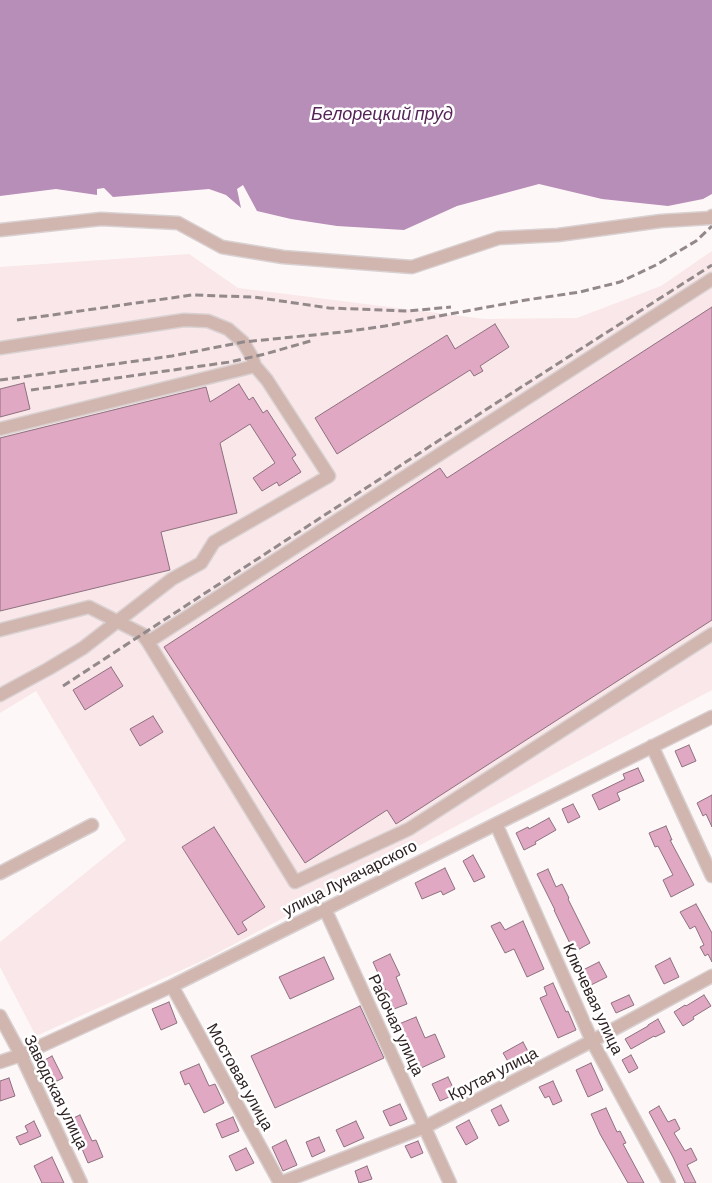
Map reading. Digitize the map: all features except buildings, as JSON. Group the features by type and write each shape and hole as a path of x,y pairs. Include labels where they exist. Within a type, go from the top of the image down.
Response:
{"street":[{"path":"0,230 101,219 178,223 222,247 283,257 412,267 499,238 558,235 660,221 710,218 712,216"},
{"path":"148,642 712,279"},
{"path":"0,348 184,320 208,320 228,329 243,342 255,366 267,380 329,476 214,542 201,563 172,578 83,648 0,695"},
{"path":"0,429 255,366"},
{"path":"0,630 90,607 142,634 295,882 409,828 712,634"},
{"name":"улица Луначарского","path":"0,1062 22,1055 172,986 652,746 712,718"},
{"path":"652,746 712,876"},
{"path":"0,873 92,824"},
{"name":"Ключевая улица","path":"496,824 592,1041 669,1183"},
{"name":"Рабочая улица","path":"325,909 450,1183"},
{"name":"Крутая улица","path":"280,1183 425,1127 592,1041 712,976"},
{"name":"Мостовая улица","path":"172,986 280,1183"},
{"name":"Заводская улица","path":"0,1016 22,1055 81,1183"}],"shaded area":[{"path":"712,251 712,690 206,959 36,1036 0,967 0,942 126,840 36,691 0,713 0,267 189,254 238,288 485,319 577,318 661,286"}],"water":[{"name":"Белорецкий пруд","path":"0,0 712,0 712,194 703,199 668,206 602,199 539,184 457,206 404,230 337,226 291,219 257,211 243,185 237,189 241,208 226,195 209,189 113,197 104,188 97,189 97,195 56,189 0,196"}],"railway":[{"path":"0,380 172,356 243,342 385,326 580,292 620,282 656,265 696,241 712,226"},
{"path":"63,686 487,409 712,265"},
{"path":"17,320 192,295 254,297 329,308 408,311 451,307"},
{"path":"31,390 230,362 314,340"}]}
